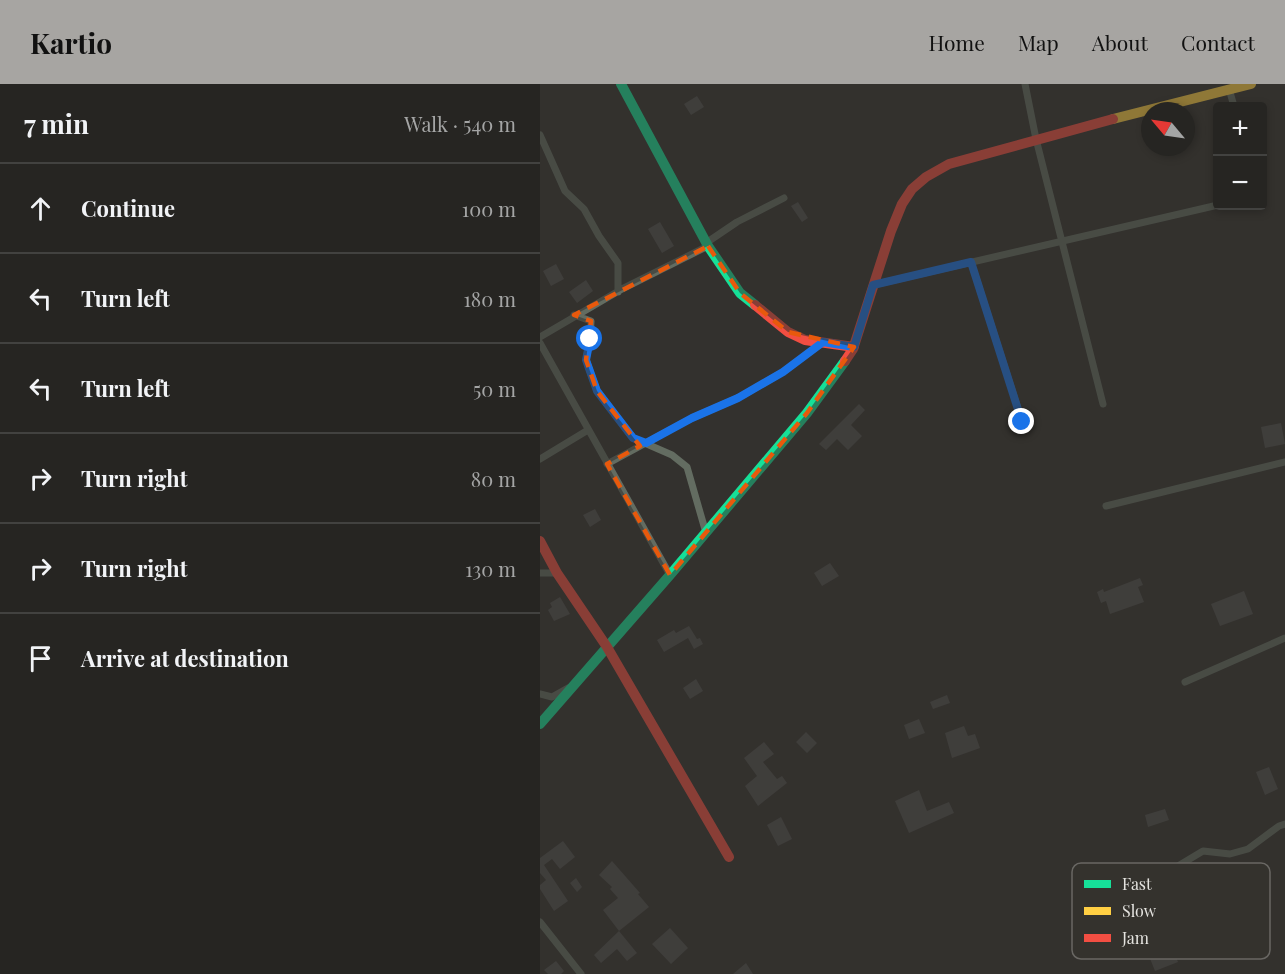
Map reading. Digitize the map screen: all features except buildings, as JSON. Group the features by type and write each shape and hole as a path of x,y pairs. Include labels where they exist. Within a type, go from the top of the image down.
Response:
{"street":[{"path":"621,84 707,245 740,293 788,332 805,339 854,347"},
{"path":"1025,84 1036,139 1103,404"},
{"path":"540,724 807,413 854,347 891,231 902,204 912,189 926,177 949,164 1036,139 1251,84"},
{"path":"1229,90 1233,102"},
{"path":"540,135 565,191 584,209 618,264 618,292"},
{"path":"540,337 574,315 707,245 737,222 784,198"},
{"path":"873,285 1213,206"},
{"path":"971,262 1022,422"},
{"path":"574,315 591,321 586,360 597,391 633,438 672,455 687,467 706,533"},
{"path":"607,464 692,418 738,398 783,372 823,342"},
{"path":"540,343 670,575"},
{"path":"540,459 588,430"},
{"path":"1106,506 1285,462"},
{"path":"540,541 557,573 607,647 729,857"},
{"path":"540,573 557,573"},
{"path":"1185,681 1285,638"},
{"path":"540,694 552,697 575,684"},
{"path":"1183,863 1203,851 1230,854 1248,849 1285,824"},
{"path":"540,922 581,974"}],"highlighted area":[{"path":"708,246 740,293 788,332 854,347 807,413 670,575 607,464 640,446 597,391 586,360 591,321 574,315"}],"traffic: fast":[{"path":"621,84 708,246 740,293 755,305"},
{"path":"540,724 807,413 845,361"}],"traffic: slow":[{"path":"1113,119 1251,84"}],"traffic: jam":[{"path":"845,361 853,349 891,231 902,204 912,189 926,177 949,164 1113,119"},
{"path":"755,305 788,332 805,340 854,347"},
{"path":"540,541 557,573 607,647 729,857"}],"route":[{"path":"590,339 586,360 597,391 633,438 646,443 692,418 738,398 783,372 823,342 854,347 873,285 971,262 1022,422"}]}
